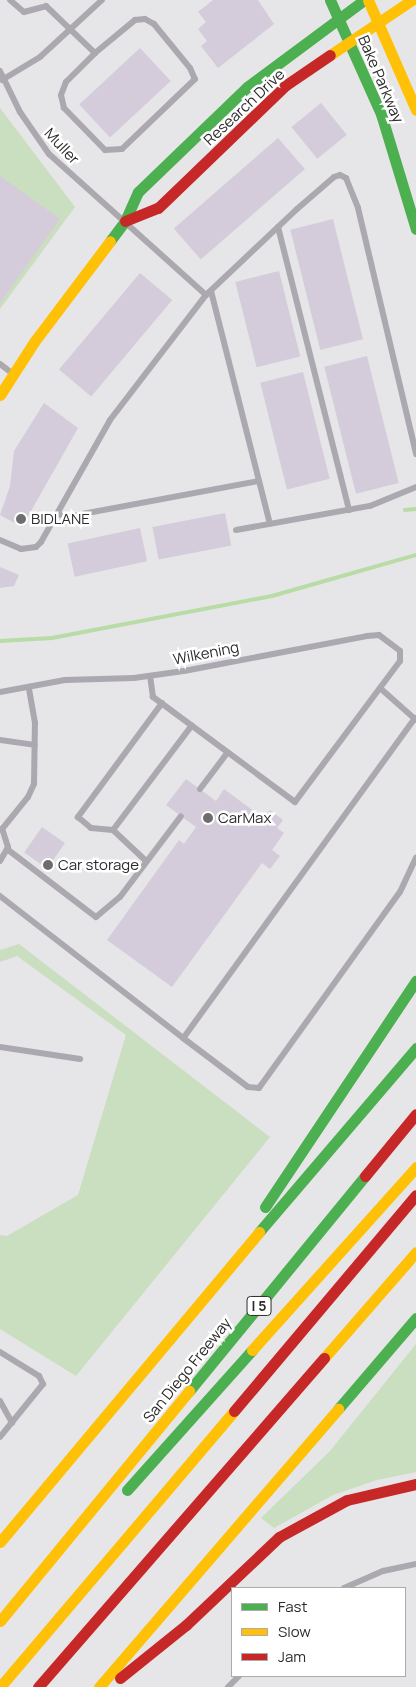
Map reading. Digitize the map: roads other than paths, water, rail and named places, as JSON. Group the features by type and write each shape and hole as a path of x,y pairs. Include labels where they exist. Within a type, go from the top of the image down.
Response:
{"main road":[{"name":"Bake Parkway","path":"330,0 381,114 416,229"},
{"name":"Research Drive","path":"0,395 13,374 125,222 138,192 247,87 364,0"},
{"name":"Bake Parkway","path":"368,0 416,110"},
{"name":"Research Drive","path":"125,222 158,208 286,85 412,0"},
{"path":"220,1277 305,1144 416,981"},
{"path":"0,1542 220,1277 416,1048"},
{"name":"San Diego Freeway","path":"0,1622 416,1114"},
{"path":"119,1499 416,1167"},
{"path":"0,1687 416,1195"},
{"path":"38,1687 416,1252"},
{"path":"98,1687 416,1318"},
{"path":"12,1687 273,1384"},
{"path":"108,1687 186,1624 279,1537 347,1500 416,1484"},
{"path":"0,1632 92,1529"}],"lane":[{"path":"10,0 24,12 48,3 70,30 95,53"},
{"path":"2,80 40,57 102,0"},
{"path":"145,19 160,31 190,68 195,79 122,149 105,150 64,108 61,95 66,82 95,53 135,20 145,19"},
{"name":"Muller","path":"0,71 2,80 20,112 49,154 208,293"},
{"path":"0,540 21,549 36,547 58,514 110,420 208,293 334,177 346,178 358,208 416,454"},
{"path":"278,227 349,510"},
{"path":"208,293 270,524"},
{"path":"0,364 13,374"},
{"path":"58,514 66,517 259,481"},
{"path":"236,530 384,502 416,487"},
{"name":"Wilkening","path":"0,692 65,680 150,676 379,635 400,651 400,661 380,688"},
{"path":"150,676 153,697 295,802 380,688 415,719 184,1038"},
{"path":"0,861 7,849 8,840 2,832 34,784 35,745 29,688"},
{"path":"146,861 113,830 91,828 78,817 162,703"},
{"path":"113,830 192,725"},
{"path":"0,740 35,745"},
{"path":"200,789 228,752"},
{"path":"7,849 96,917 120,897 181,816"},
{"path":"0,896 248,1087 259,1088 380,922 400,892 416,858"},
{"path":"0,1047 80,1058"},
{"path":"0,1352 39,1376 43,1384 0,1437"},
{"path":"0,1402 12,1423"},
{"path":"346,1587 383,1571 416,1564"}],"waterway":[{"path":"405,510 416,509"},
{"path":"0,641 52,638 272,596 416,555"}],"place":[{"name":"BIDLANE","path":"21,519"},
{"name":"CarMax","path":"208,818"},
{"name":"Car storage","path":"48,865"}]}
